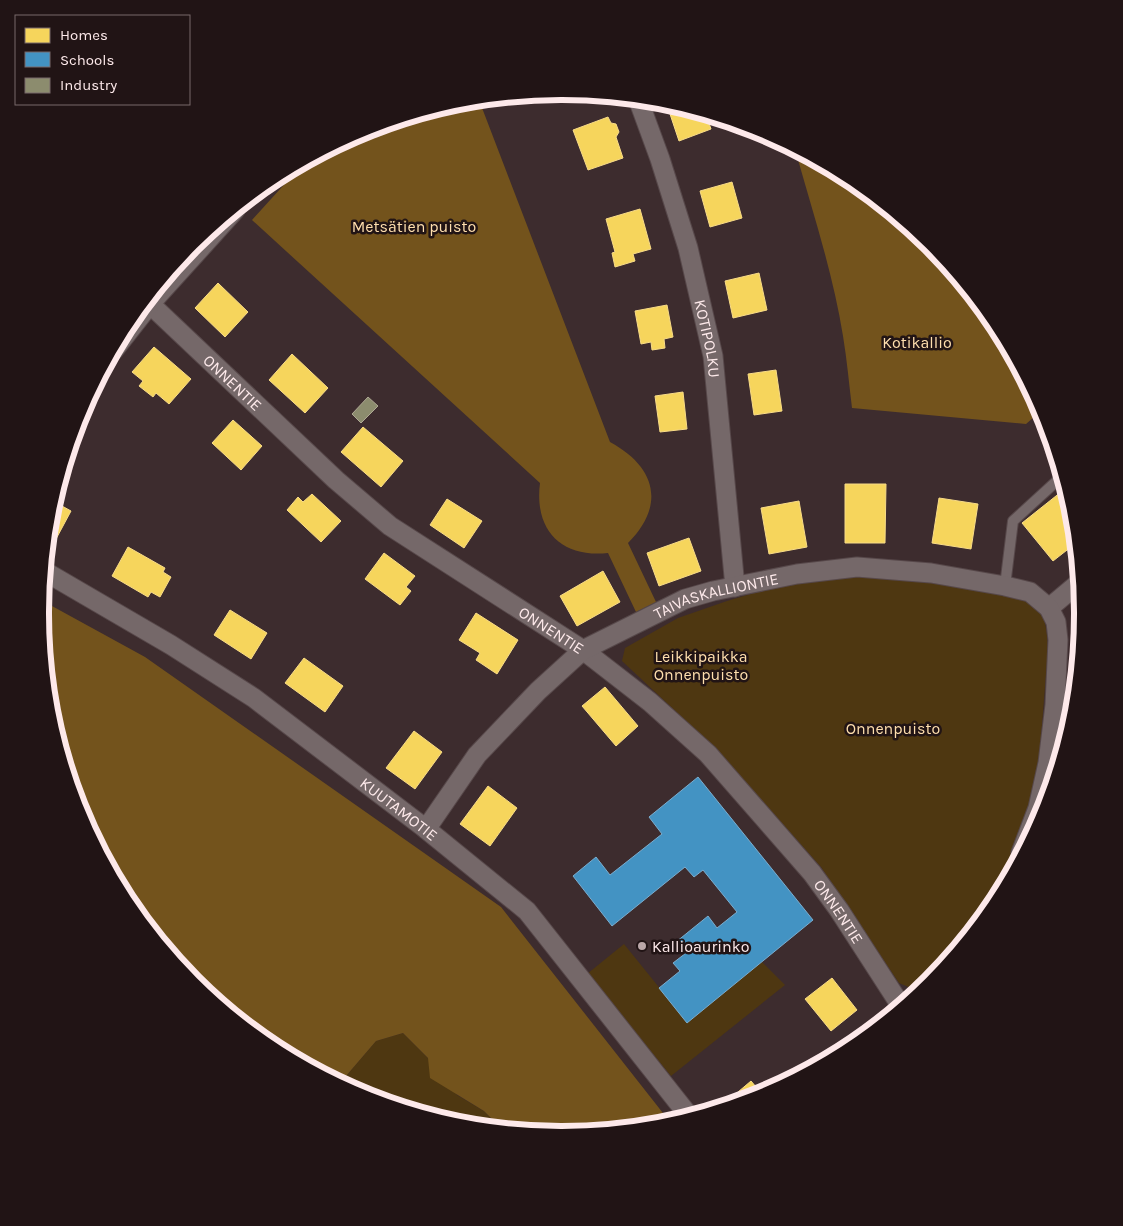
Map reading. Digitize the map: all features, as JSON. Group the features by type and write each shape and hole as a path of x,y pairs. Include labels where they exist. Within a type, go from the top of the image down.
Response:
{"street":[{"name":"KOTIPOLKU","path":"641,107 660,159 688,248 713,356 735,587"},
{"path":"174,277 189,261"},
{"name":"ONNENTIE","path":"152,306 336,480 390,526 583,650 650,702 708,754 812,873 839,910 898,1001"},
{"name":"TAIVASKALLIONTIE","path":"426,829 477,755 538,691 583,650 685,599 798,574 857,568 931,573 1005,586 1030,592 1049,608"},
{"name":"KUUTAMOTIE","path":"50,575 171,645 254,698 426,829 527,911 685,1110"},
{"path":"1041,794 1049,753 1055,705 1058,640 1056,622 1049,608 1073,588"}],"lane":[{"path":"1005,586 1013,521 1057,481"}],"green space":[{"name":"Metsätien puisto","path":"482,107 610,442 626,452 638,463 646,475 651,501 648,515 640,529 628,543 656,602 636,612 608,553 577,551 554,538 546,527 541,514 539,500 540,483 252,220 289,179 335,153 397,127 461,110"},
{"name":"Kotikallio","path":"798,158 818,169 874,206 900,227 947,275 988,328 1006,357 1035,416 1026,424 852,408 839,312 822,242"},
{"name":"Onnenpuisto","path":"866,576 919,581 954,585 1025,600 1039,610 1047,632 1048,649 1038,775 1027,815 1005,870 988,898 947,951 911,988 899,983 821,867 715,748 622,661 625,648 678,618 778,586 822,579"},
{"path":"49,605 145,657 501,907 665,1115 595,1125 528,1125 494,1121 484,1111 430,1078 428,1058 403,1033 376,1041 345,1078 335,1073 277,1039 223,999 176,951 155,925 117,869 88,809 76,778 66,746 53,680"},
{"path":"624,944 687,1022 762,962 785,985 671,1076 587,974"},
{"path":"403,1033 428,1058 457,1095 484,1111 494,1121 461,1116 397,1099 345,1078 376,1041"}],"building: Homes":[{"path":"669,112 709,122 711,129 679,141"},
{"path":"608,117 611,123 616,124 619,132 616,137 623,158 588,170 573,130"},
{"path":"732,182 742,218 710,227 700,191"},
{"path":"640,209 651,249 633,254 635,261 615,267 612,253 615,252 606,219"},
{"path":"759,273 767,310 733,318 725,281"},
{"path":"218,283 248,312 225,337 195,308"},
{"path":"667,305 673,337 664,339 665,348 652,350 651,342 641,344 635,311"},
{"path":"154,347 191,379 169,404 156,393 153,397 139,386 143,381 132,372"},
{"path":"292,354 328,388 305,413 269,380"},
{"path":"776,370 782,411 754,415 748,374"},
{"path":"683,392 687,429 660,432 655,396"},
{"path":"233,420 262,446 241,470 212,443"},
{"path":"363,427 403,461 381,487 341,452"},
{"path":"845,484 886,484 885,543 845,543"},
{"path":"1060,493 1070,548 1053,561 1022,523"},
{"path":"312,494 341,521 321,542 287,510 298,497 303,502"},
{"path":"939,498 978,504 971,549 932,543"},
{"path":"447,499 482,521 464,548 430,525"},
{"path":"799,501 807,547 769,554 761,508"},
{"path":"61,505 71,511 56,539 54,538"},
{"path":"689,538 701,571 659,586 647,553"},
{"path":"128,547 165,568 163,572 171,577 160,597 151,592 148,597 112,576"},
{"path":"384,553 415,576 406,587 411,591 400,605 365,579"},
{"path":"603,571 620,602 577,626 560,596"},
{"path":"230,610 267,633 251,659 214,635"},
{"path":"476,613 518,640 497,674 476,660 480,653 459,640"},
{"path":"304,658 343,686 325,712 285,683"},
{"path":"605,687 638,726 616,746 582,706"},
{"path":"414,731 442,752 415,789 386,768"},
{"path":"488,786 517,808 490,846 460,824"},
{"path":"832,978 857,1010 831,1031 805,999"},
{"path":"751,1081 757,1088 733,1096"}],"building: Schools":[{"path":"698,777 813,920 687,1023 659,988 680,971 673,963 686,953 676,942 708,916 717,928 737,912 703,870 694,877 685,867 612,926 573,876 596,857 610,875 662,834 649,817"}],"building: Industry":[{"path":"368,397 378,406 361,423 352,414"}],"place":[{"name":"Kallioaurinko","path":"642,946"}],"park label":[{"name":"Leikkipaikka Onnenpuisto","path":"701,665"}]}
